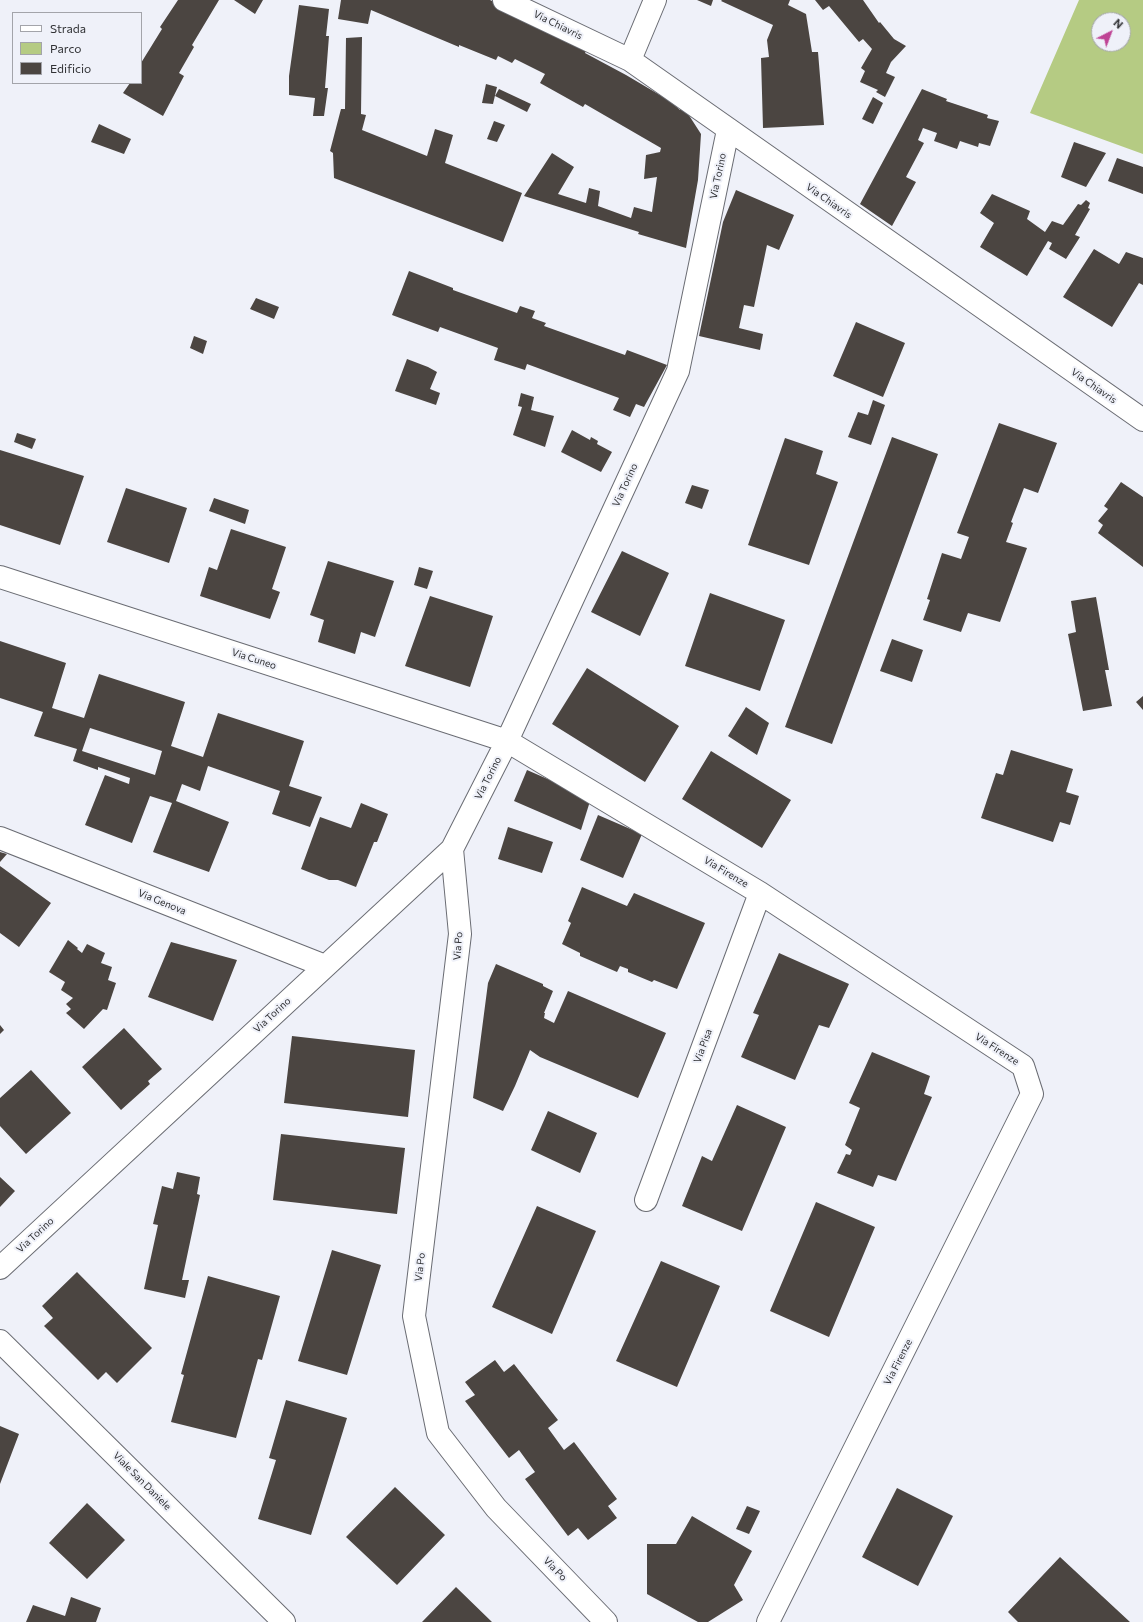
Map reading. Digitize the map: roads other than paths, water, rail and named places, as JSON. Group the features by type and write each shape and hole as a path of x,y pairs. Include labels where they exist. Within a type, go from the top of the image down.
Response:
{"street":[{"name":"Via Chiavris","path":"504,0 630,60 1143,420"},
{"path":"630,60 655,0"},
{"name":"Via Torino","path":"0,1268 452,849 507,740 678,371 728,130"},
{"name":"Via Cuneo","path":"0,577 507,740"},
{"name":"Via Firenze","path":"507,740 760,893 1023,1066 1032,1094 768,1622"},
{"name":"Via Genova","path":"0,838 325,966"},
{"name":"Via Po","path":"452,849 460,934 414,1316 438,1433 496,1508 606,1622"},
{"name":"Via Pisa","path":"646,1200 760,893"},
{"name":"Viale San Daniele","path":"0,1341 284,1622"}]}
